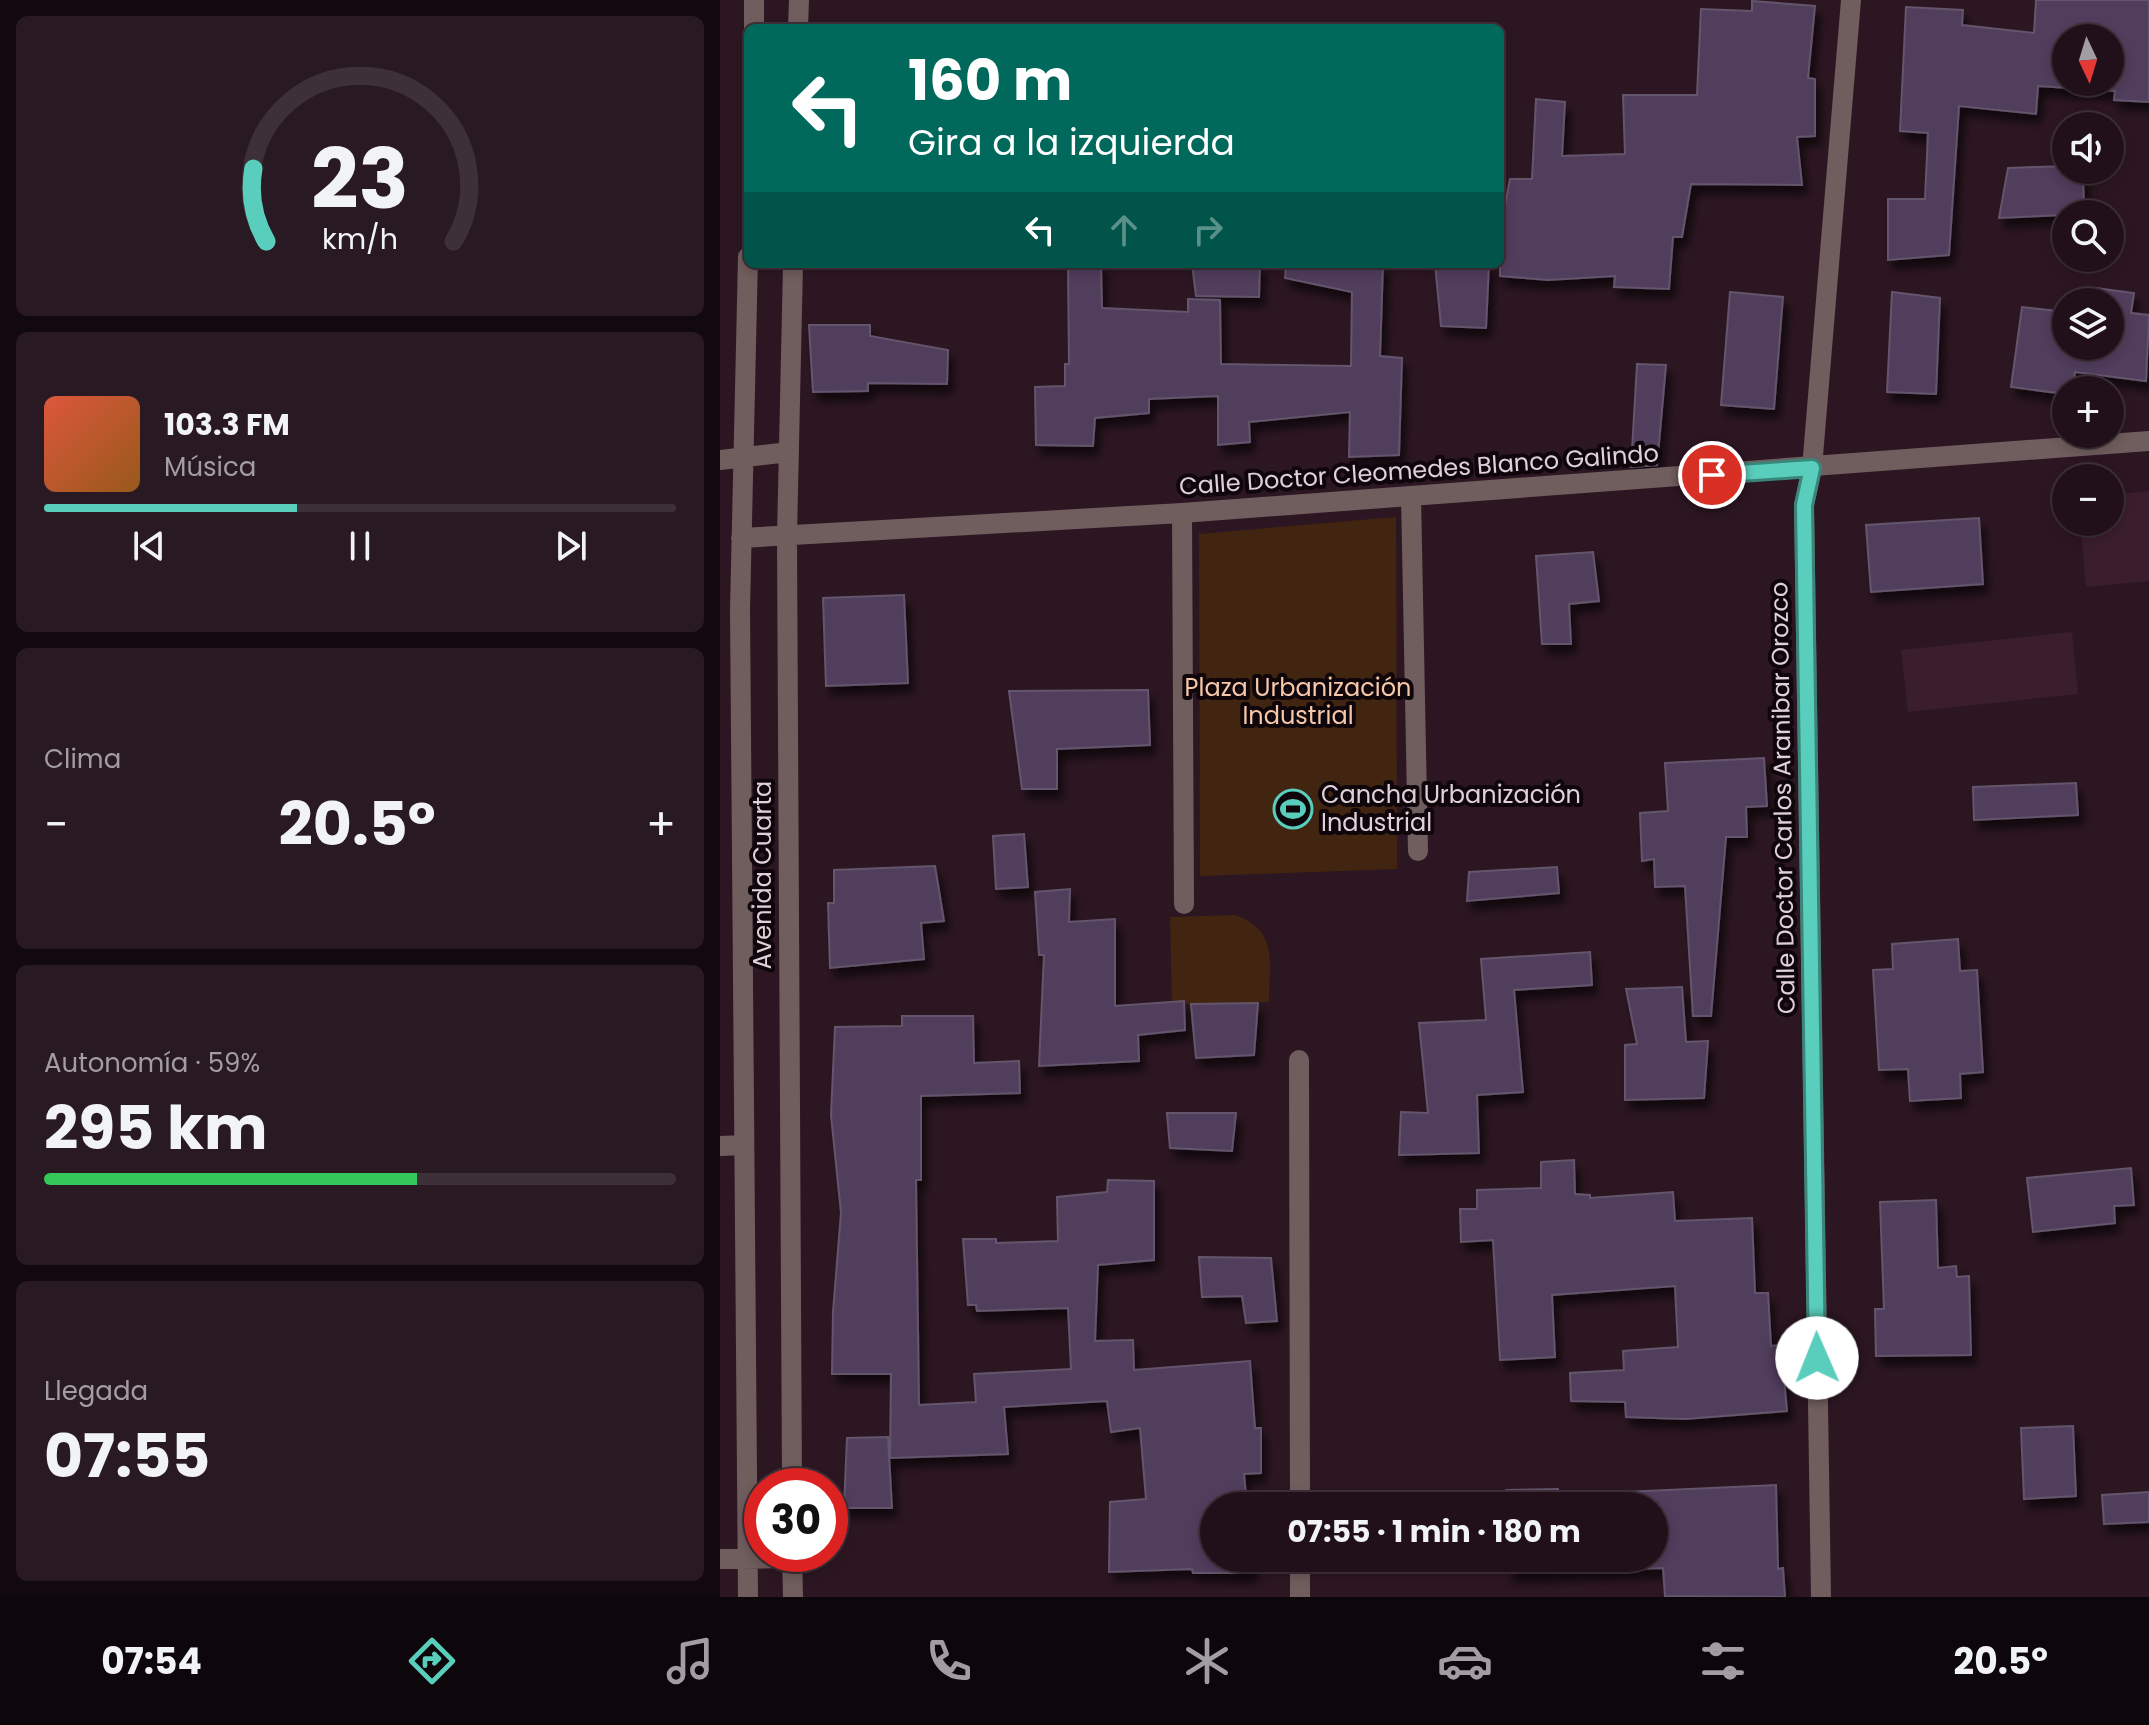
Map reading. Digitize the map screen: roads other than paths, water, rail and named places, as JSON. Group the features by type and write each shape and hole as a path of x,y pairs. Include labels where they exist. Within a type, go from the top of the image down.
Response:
{"street":[{"path":"754,0 754,24"},
{"path":"798,24 799,0"},
{"name":"Calle Doctor Carlos Aranibar Orozco","path":"1821,1597 1804,505 1812,468 1851,0"},
{"name":"Avenida Cuarta","path":"747,1468 741,538 748,268"},
{"name":"Avenida Cuarta","path":"792,1468 787,537 793,268"},
{"name":"Calle Doctor Cleomedes Blanco Galindo","path":"741,538 1182,513 2149,441"},
{"path":"720,460 789,452"},
{"path":"1411,496 1418,851"},
{"path":"1182,513 1184,904"},
{"path":"1299,1060 1300,1492"},
{"path":"720,1146 743,1145"},
{"path":"720,1559 744,1559"},
{"name":"Avenida Cuarta","path":"748,1572 748,1597"},
{"path":"792,1572 793,1597"},
{"path":"1300,1572 1300,1597"}],"place":[{"name":"Cancha Urbanización Industrial","path":"1293,809"}],"park label":[{"name":"Plaza Urbanización Industrial","path":"1298,702"}]}
